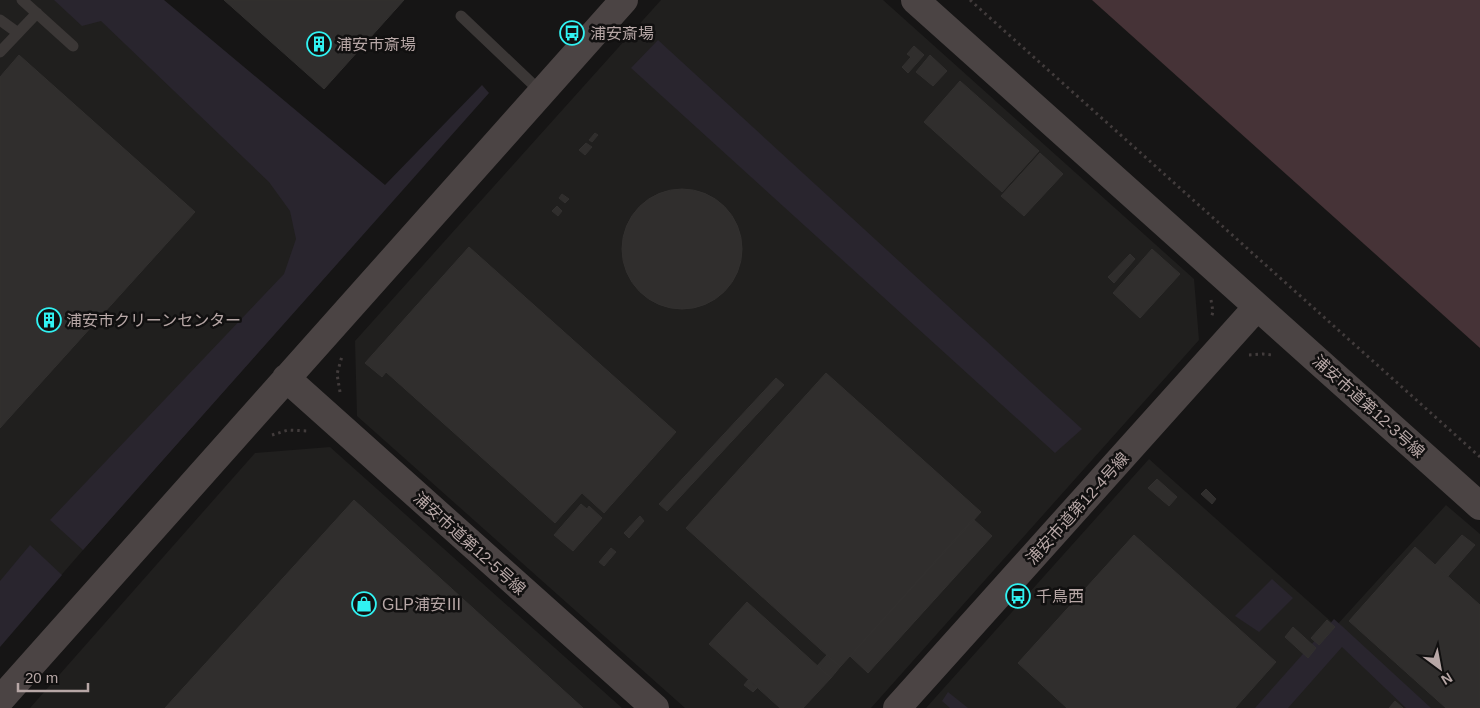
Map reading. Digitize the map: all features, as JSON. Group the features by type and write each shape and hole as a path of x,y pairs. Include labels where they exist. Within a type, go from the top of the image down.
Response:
{"street":[{"path":"0,700 624,0"},
{"name":"浦安市道第12-3号線","path":"915,0 1480,506"},
{"name":"浦安市道第12-4号線","path":"897,708 1257,307"},
{"name":"浦安市道第12-5号線","path":"286,378 655,708"}],"lane":[{"path":"22,0 73,46"},
{"path":"0,52 37,14"},
{"path":"461,16 542,93"},
{"path":"0,20 18,33"}],"path":[{"path":"970,0 1480,457"},
{"path":"1210,293 1211,320"},
{"path":"343,399 337,374 345,349"},
{"path":"1245,356 1263,354 1280,356"},
{"path":"270,436 288,430 315,432"}],"shaded area":[{"path":"0,0 123,0 372,224 0,646"},
{"path":"54,0 164,0 385,185 482,85 489,93 83,550 50,520 284,274 296,239 290,211 269,182 101,21 82,26"},
{"path":"661,0 883,0 1194,279 1199,340 871,708 685,708 357,416 355,341"},
{"path":"1092,0 1480,0 1480,348"},
{"path":"658,40 1082,429 1055,453 631,68"},
{"path":"330,447 622,708 30,708 255,453"},
{"path":"1149,459 1336,626 1446,505 1480,534 1480,708 926,708"},
{"path":"30,545 62,575 0,647 0,581"},
{"path":"1272,579 1293,598 1259,632 1235,616"},
{"path":"1334,619 1431,708 1406,708 1342,647 1288,708 1255,708"},
{"path":"948,692 968,708 950,708 942,701"}],"building":[{"name":"浦安市斎場","path":"224,0 404,0 324,89"},
{"path":"914,46 924,55 908,73 902,67 911,57 907,54"},
{"name":"浦安市クリーンセンター","path":"19,55 195,212 0,428 0,77"},
{"path":"930,55 947,71 933,86 916,72"},
{"path":"960,81 1039,151 1002,192 924,122"},
{"path":"595,133 598,135 592,142 589,140"},
{"path":"586,143 592,147 585,155 579,150"},
{"path":"1040,153 1063,174 1024,216 1001,196"},
{"path":"682,189 705,193 725,206 738,226 742,249 738,272 725,292 705,305 682,309 659,305 639,292 626,272 622,249 626,226 639,206 659,193"},
{"path":"562,194 569,199 565,203 559,198"},
{"path":"557,206 562,211 558,216 552,211"},
{"path":"469,247 676,432 604,513 582,493 555,523 386,372 382,377 365,363"},
{"path":"1152,249 1180,274 1140,318 1113,293"},
{"path":"1130,254 1135,259 1114,283 1108,277"},
{"path":"826,373 981,512 840,667 686,528"},
{"path":"776,378 784,385 667,511 659,504"},
{"path":"1157,479 1177,497 1169,506 1148,488"},
{"path":"1206,489 1216,499 1212,504 1201,494"},
{"name":"GLP浦安Ⅲ","path":"354,500 583,708 165,708"},
{"path":"581,504 587,509 589,506 602,518 573,551 554,535"},
{"path":"640,516 644,521 629,538 624,533"},
{"path":"973,519 992,536 868,673 850,656"},
{"path":"1134,535 1276,662 1235,708 1067,708 1018,663"},
{"path":"1462,535 1475,545 1448,576 1435,565"},
{"path":"1415,547 1480,605 1480,708 1446,708 1349,621"},
{"path":"611,548 616,552 604,566 599,562"},
{"path":"747,602 831,678 803,708 780,708 709,644"},
{"path":"1327,620 1335,627 1319,645 1311,638"},
{"path":"1293,627 1316,648 1308,658 1285,637"},
{"path":"827,655 840,667 831,678 817,666"},
{"path":"748,680 757,688 753,692 744,685"},
{"path":"1395,701 1403,708 1389,708"}],"place":[{"name":"浦安斎場","path":"572,33"},
{"name":"浦安市斎場","path":"319,44"},
{"name":"浦安市クリーンセンター","path":"49,320"},
{"name":"千鳥西","path":"1018,596"},
{"name":"GLP浦安Ⅲ","path":"364,604"}]}
